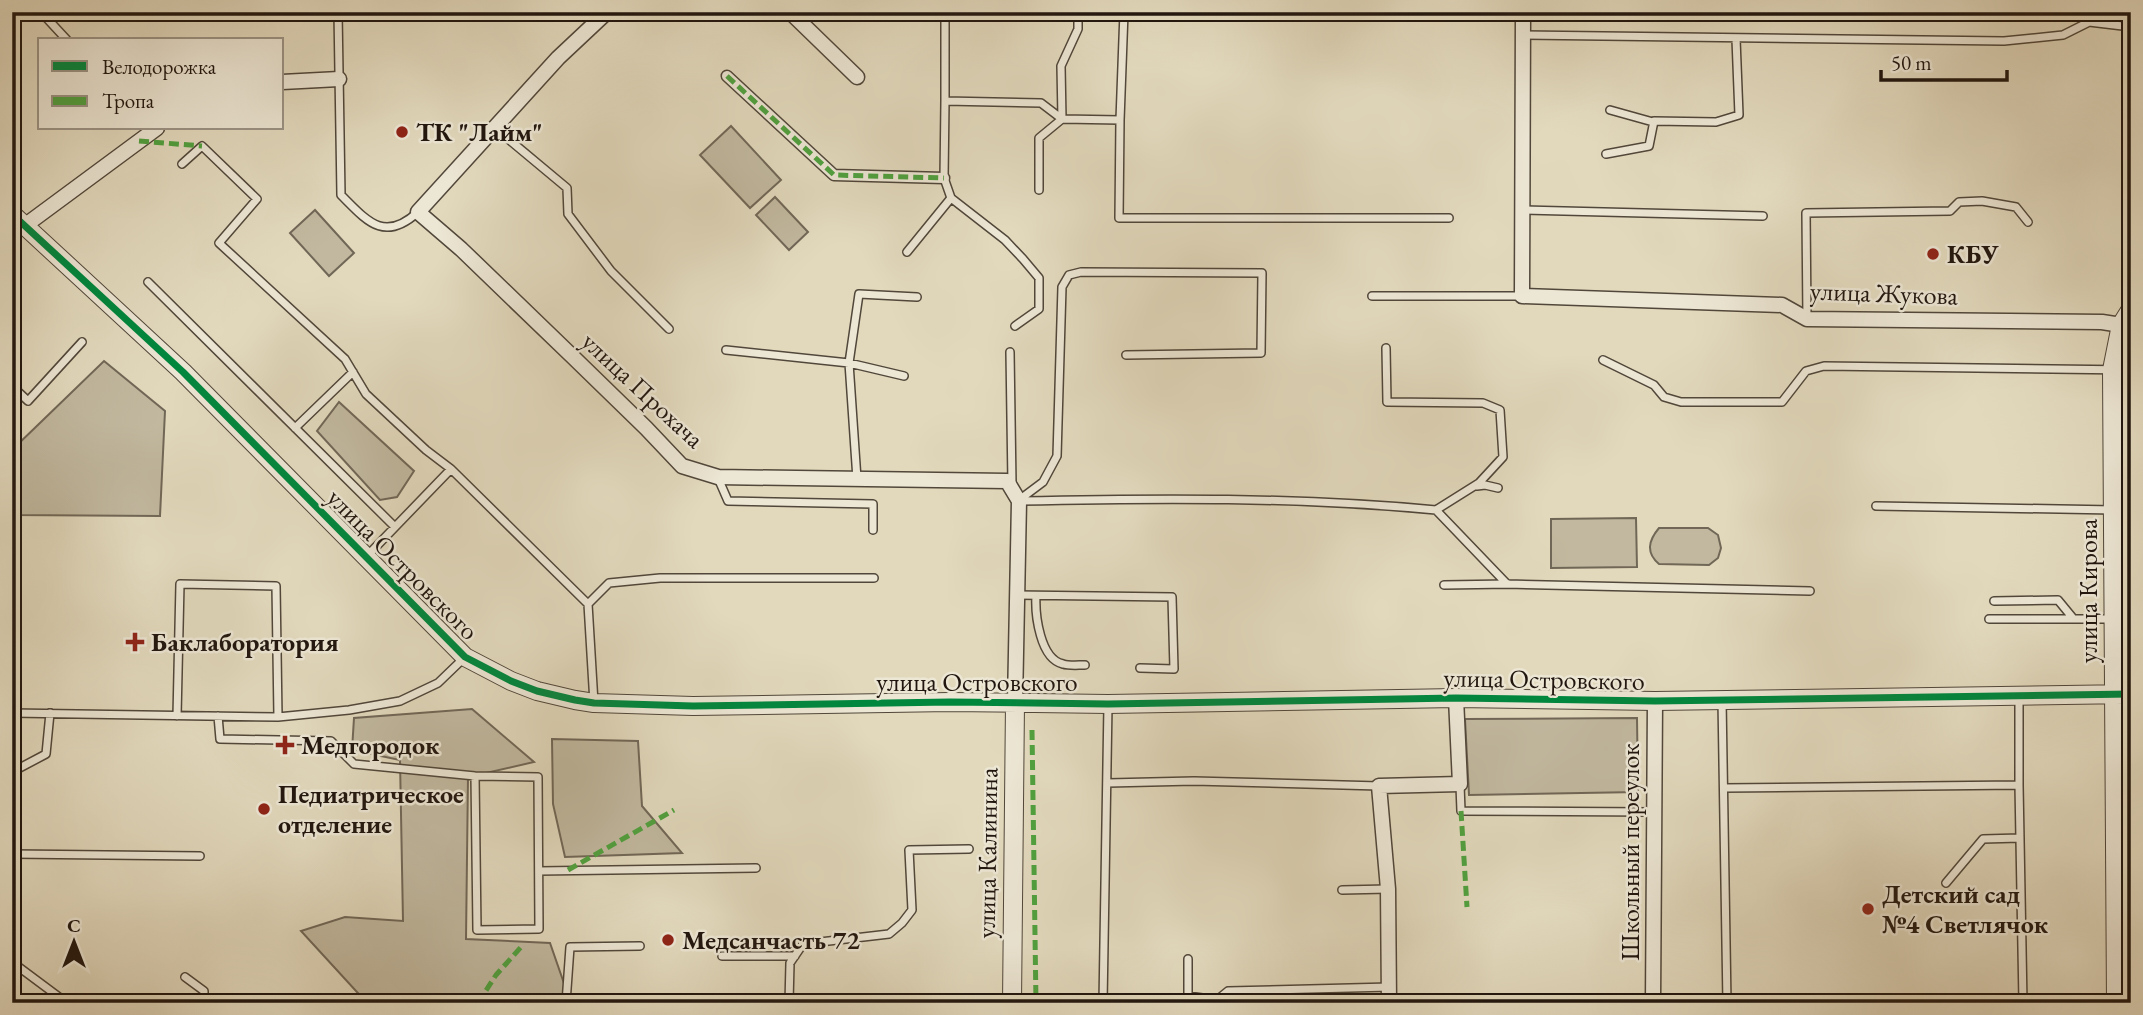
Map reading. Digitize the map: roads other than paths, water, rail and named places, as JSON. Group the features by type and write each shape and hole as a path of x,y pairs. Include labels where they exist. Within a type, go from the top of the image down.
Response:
{"street":[{"path":"418,212 558,58 607,12"},
{"path":"790,12 857,77"},
{"path":"1522,296 1523,12"},
{"path":"727,76 834,175 944,178"},
{"path":"284,82 338,79"},
{"path":"16,227 154,130"},
{"name":"улица Прохача","path":"418,212 536,321 682,466 718,477 1007,481 1012,486"},
{"name":"улица Островского","path":"16,227 183,372 465,657 537,691 594,703 693,706 950,702 1108,705 1456,698 1655,701 2123,695"},
{"name":"улица Жукова","path":"1522,296 1782,305 1807,319 2102,322 2121,325"},
{"name":"улица Кирова","path":"2116,1003 2123,805 2123,695 2115,619 2112,370 2121,325 2131,309"},
{"path":"1012,486 1019,501 1015,703"},
{"path":"1390,1003 1388,889 1379,786 1460,784 1456,698"},
{"name":"Школьный переулок","path":"1653,1003 1655,701"},
{"name":"улица Калинина","path":"1012,1003 1015,703"}],"lane":[{"path":"41,12 65,38"},
{"path":"338,12 341,195 374,225 394,228 405,224 418,212"},
{"path":"950,12 945,19 944,178 951,198 1005,240 1038,278 1040,309 1016,326"},
{"path":"1062,119 1061,66 1078,29 1078,12"},
{"path":"1124,12 1119,218 1449,218"},
{"path":"2089,12 2089,22"},
{"path":"1523,35 2004,41 2063,35 2089,22 2131,27"},
{"path":"1610,110 1653,122 1716,121 1739,115 1736,39"},
{"path":"945,101 1041,103 1062,119 1120,120"},
{"path":"1039,190 1039,138 1062,119"},
{"path":"1606,153 1650,146 1653,122"},
{"path":"495,128 568,188 568,214 611,271 669,329"},
{"path":"181,164 202,146 257,199 219,243 345,359 366,394 451,470 588,604 594,703"},
{"path":"907,252 951,198"},
{"path":"1807,319 1806,213 1950,211 1959,202 1982,201 2016,207 2028,222"},
{"path":"1522,210 1763,216"},
{"path":"1019,501 1043,482 1058,456 1062,287 1069,275 1081,272 1262,273 1261,354 1126,355"},
{"path":"148,282 395,527"},
{"path":"857,479 849,363 859,294 917,297"},
{"path":"1372,296 1522,296"},
{"path":"12,386 28,401 82,342"},
{"path":"1019,501 1246,500 1368,504 1436,510 1476,486 1503,457 1500,411 1483,403 1387,402 1386,348"},
{"path":"726,349 849,363 904,376"},
{"path":"1010,352 1012,486"},
{"path":"1603,360 1654,386 1664,397 1681,402 1782,402 1806,371 1824,366 2131,370"},
{"path":"295,428 353,372"},
{"path":"367,556 451,470"},
{"path":"718,477 729,501 873,504 873,530"},
{"path":"1476,486 1498,488"},
{"path":"1877,506 2114,510"},
{"path":"1436,510 1508,584"},
{"path":"2113,553 2131,533"},
{"path":"588,604 609,583 660,578 874,578"},
{"path":"177,716 180,584 276,586 278,717"},
{"path":"1444,584 1810,591"},
{"path":"1016,595 1172,597 1174,668 1140,668"},
{"path":"1036,596 1035,616 1048,653 1061,664 1085,665"},
{"path":"1994,601 2058,600 2071,617"},
{"path":"1989,619 2115,619"},
{"path":"12,713 278,717 349,710 400,701 438,683 465,657"},
{"path":"2019,696 2023,1003"},
{"path":"1722,700 1727,1003"},
{"path":"1103,1003 1108,705"},
{"path":"12,772 46,754 50,713"},
{"path":"218,716 220,739 331,741 354,764 475,776 538,777 539,929 477,930 475,776"},
{"path":"1108,783 1194,781 1379,786"},
{"path":"1460,784 1461,811 1655,812"},
{"path":"1724,788 2019,785"},
{"path":"1946,883 1983,839 2020,838"},
{"path":"789,1003 790,963 803,944 889,934 902,923 912,910 909,850 970,849"},
{"path":"12,854 200,856"},
{"path":"539,871 756,869"},
{"path":"1342,890 1388,889"},
{"path":"566,1003 570,947 640,946"},
{"path":"722,956 795,956"},
{"path":"1188,959 1188,996 1217,1000 1228,991 1390,987"},
{"path":"12,962 67,1003"},
{"path":"185,977 204,991 204,1003"}],"place":[{"name":"ТК \"Лайм\"","path":"402,132"},
{"name":"КБУ","path":"1933,254"},
{"name":"Баклаборатория","path":"135,642"},
{"name":"Медгородок","path":"285,745"},
{"name":"Педиатрическое отделение","path":"264,809"},
{"name":"Детский сад №4 Светлячок","path":"1868,909"},
{"name":"Медсанчасть 72","path":"668,940"}]}
